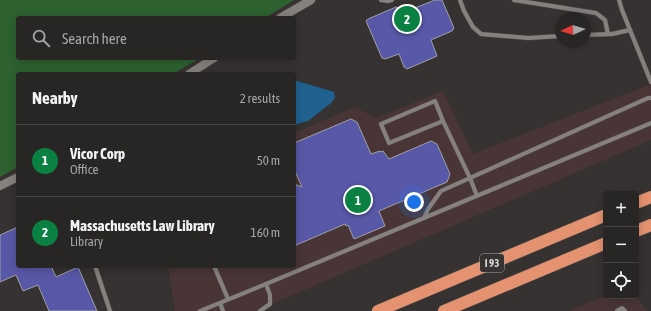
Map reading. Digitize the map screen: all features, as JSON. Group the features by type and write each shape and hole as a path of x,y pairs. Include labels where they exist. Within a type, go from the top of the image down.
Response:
{"highway":[{"path":"639,202 651,196"},
{"name":"I 93","path":"378,311 603,216"},
{"path":"639,230 651,225"},
{"name":"I 93","path":"444,311 603,244"}],"street":[{"path":"284,16 312,0"},
{"path":"192,72 211,60"},
{"path":"0,186 16,178"}],"lane":[{"path":"381,0 392,0"},
{"path":"460,0 473,27 481,34 528,38 555,36"},
{"path":"514,0 596,13 605,20 608,34"},
{"path":"619,0 651,82"},
{"path":"591,35 608,34 630,30"},
{"path":"424,218 428,209 441,191 648,98 651,98"},
{"path":"444,121 389,143 381,124 435,101 470,178 477,196"},
{"path":"200,311 651,123"},
{"path":"96,268 110,311"},
{"path":"215,268 228,299"},
{"path":"260,311 270,304 270,295 266,284"},
{"path":"220,303 223,311"},
{"path":"617,311 622,308 625,311"}],"shaded area":[{"path":"651,84 651,140 256,311 175,311 168,268 296,268 296,132 355,107 376,118 443,91 473,154"},
{"path":"603,296 603,299 638,299 648,311 570,311"}],"green space":[{"path":"0,0 294,0 268,16 16,16 16,60 197,60 176,72 16,72 16,168 0,177"}],"water":[{"path":"296,81 334,92 335,98 331,103 308,121 296,124"}],"building":[{"path":"435,0 442,0 454,28 452,31 431,40 437,56 407,69 404,67 399,54 385,59 382,58 366,21 396,7 399,8 402,13"},
{"path":"351,119 357,122 371,154 383,151 389,159 431,141 437,144 450,174 447,182 379,211 385,226 354,239 348,225 346,226 345,224 296,245 296,185 302,187 296,174 296,142"},
{"path":"16,228 16,268 52,268 56,277 78,268 97,311 49,311 38,285 23,291 16,275 0,282 0,235"}],"place":[{"name":"Massachusetts Law Library","path":"407,19"},
{"name":"Vicor Corp","path":"358,200"}]}
